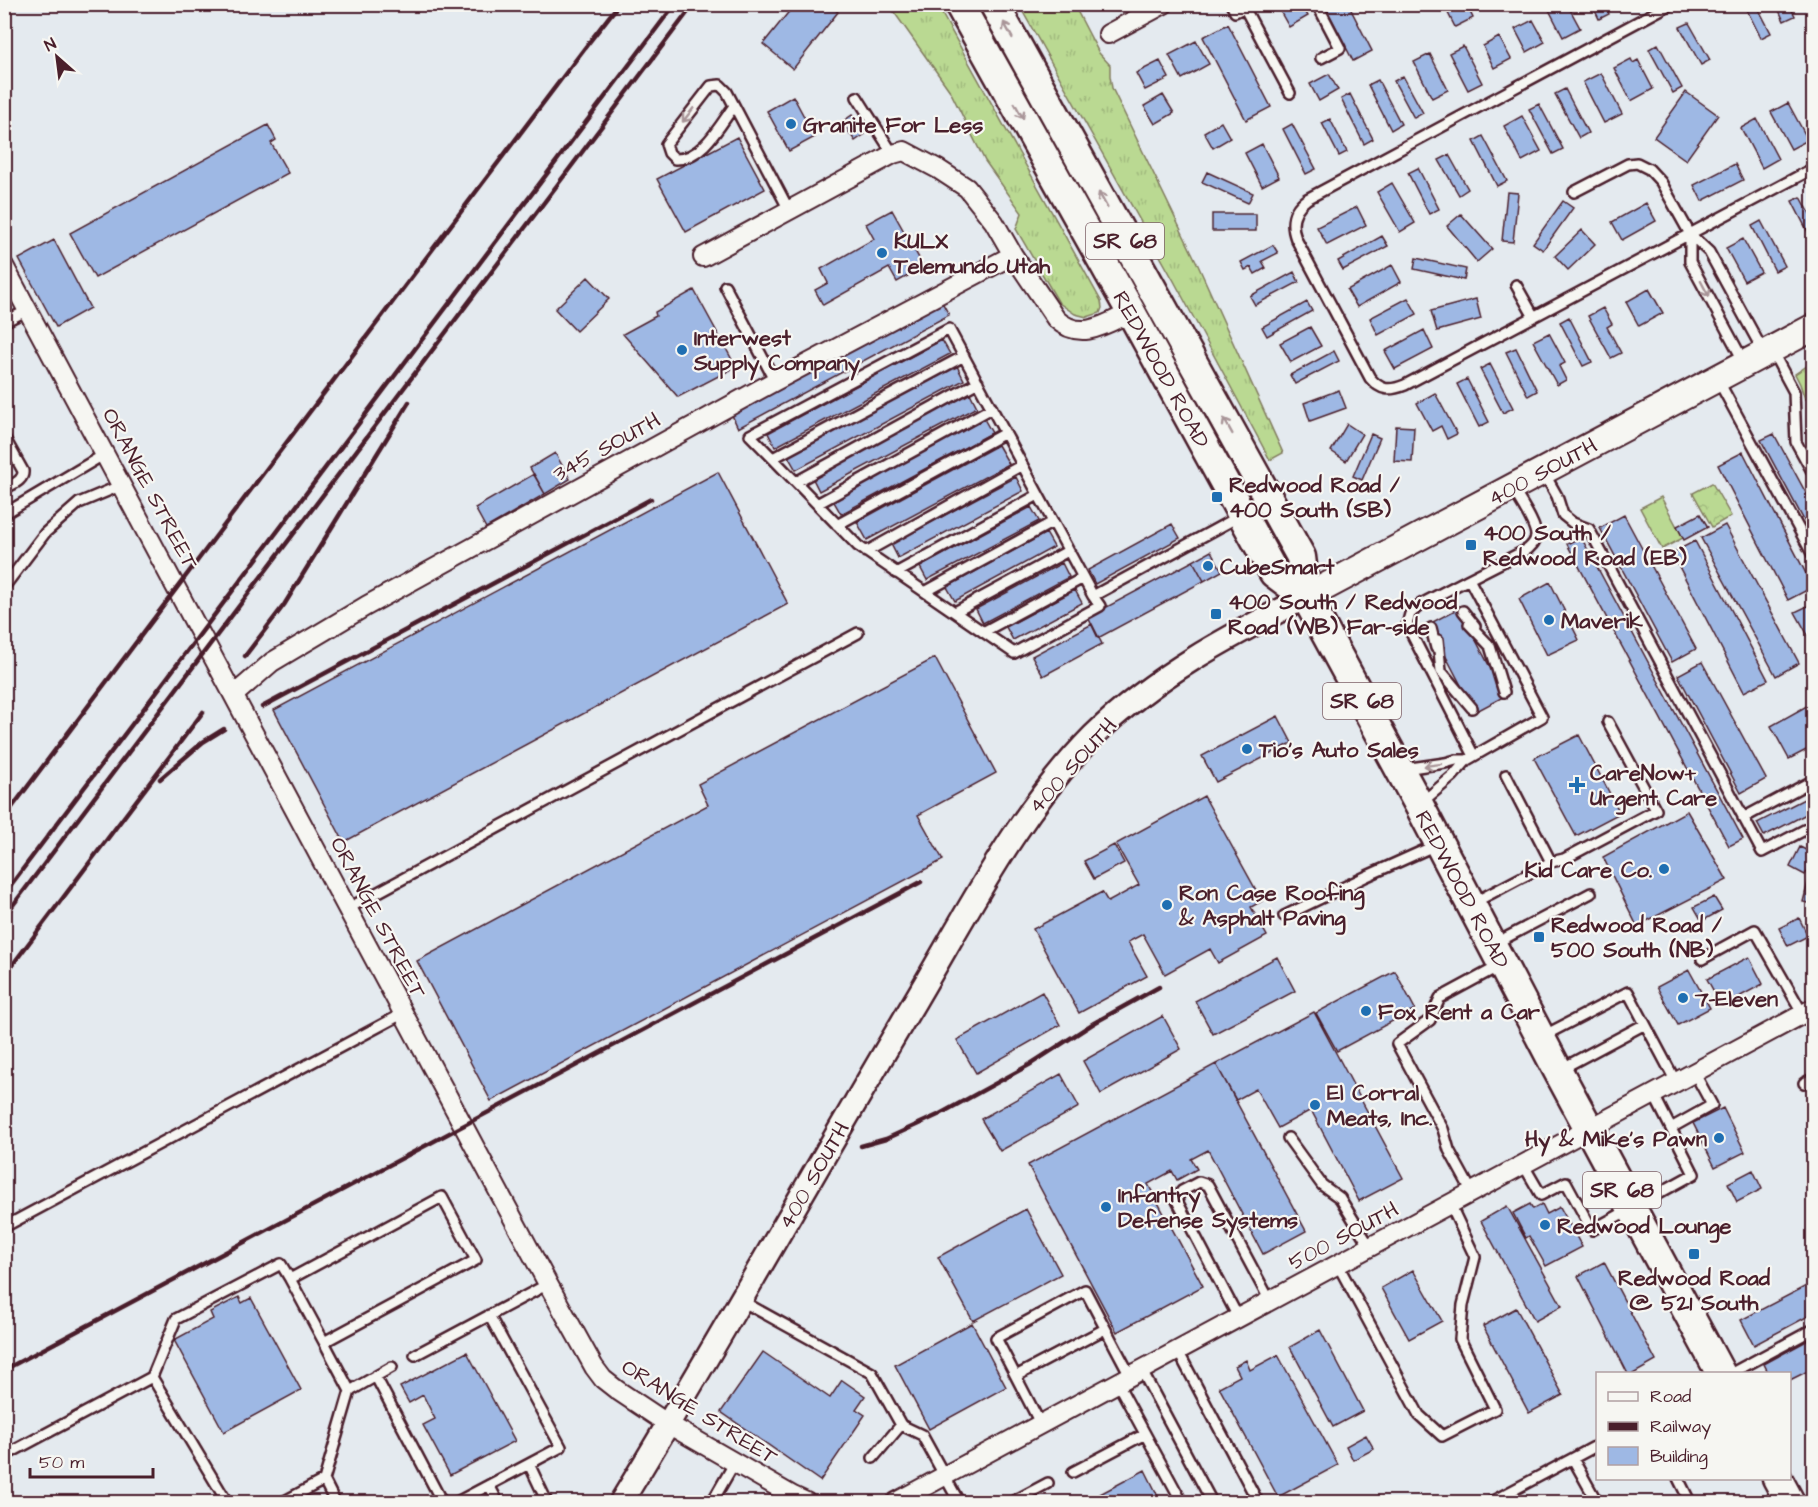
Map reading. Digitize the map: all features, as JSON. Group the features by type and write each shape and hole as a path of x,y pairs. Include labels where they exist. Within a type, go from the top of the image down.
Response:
{"main road":[{"name":"REDWOOD ROAD","path":"959,4 1274,573 1306,597"},
{"name":"REDWOOD ROAD","path":"994,4 1301,557 1306,597 1720,1372"},
{"name":"400 SOUTH","path":"1306,597 1814,327"}],"street":[{"path":"1108,34 1164,4"},
{"path":"703,257 893,154 904,151 939,169 967,188 994,222 1012,255 1056,319 1064,326 1084,331 1131,312"},
{"name":"345 SOUTH","path":"234,695 272,662 366,606 775,381 1012,255"},
{"name":"ORANGE STREET","path":"4,266 585,1353 603,1379 668,1424 806,1503"},
{"name":"400 SOUTH","path":"621,1503 983,886 1041,796 1075,756 1113,717 1151,687 1206,650 1306,597"},
{"name":"500 SOUTH","path":"896,1503 1808,1011"}],"lane":[{"path":"1231,4 1235,12 1247,6 1290,93"},
{"path":"1317,4 1340,48 1321,58"},
{"path":"1671,4 1307,199 1296,210 1292,224 1296,239 1370,378 1376,385 1382,390 1405,385 1814,168"},
{"path":"734,106 698,152 684,159 675,159 669,153 666,144 711,86 720,85 727,92 789,210"},
{"path":"857,97 893,154"},
{"path":"1574,192 1628,164 1637,164 1649,169 1661,182 1690,234 1709,252 1760,355"},
{"path":"1690,234 1690,262 1760,355 1794,392 1796,442 1814,475"},
{"path":"1516,285 1534,317"},
{"path":"724,286 775,381"},
{"path":"4,322 28,310"},
{"path":"949,328 978,382 1100,606 1014,653 858,546 750,435 949,328"},
{"path":"772,458 964,356"},
{"path":"1717,378 1814,557"},
{"path":"796,483 978,382"},
{"path":"817,504 992,408"},
{"path":"837,525 1005,433"},
{"path":"4,437 23,471 21,479 4,489"},
{"path":"4,514 105,454"},
{"path":"866,552 1022,465"},
{"path":"1542,471 1557,496 1563,515 1573,523 1589,529 1762,852 1814,825"},
{"path":"4,587 45,533 79,503 122,485"},
{"path":"1470,758 1437,674 1407,625 1410,614 1421,604 1528,549 1534,543 1536,536 1534,527 1512,487"},
{"path":"896,573 1038,495"},
{"path":"1093,596 1242,515"},
{"path":"925,592 1053,522"},
{"path":"954,612 1068,551"},
{"path":"983,632 1083,578"},
{"path":"1419,805 1470,758 1542,717 1469,579"},
{"path":"1463,611 1490,646 1504,692"},
{"path":"1469,624 1490,646 1498,680"},
{"path":"1431,628 1437,674 1472,708"},
{"path":"347,909 858,633"},
{"path":"1437,674 1438,640"},
{"path":"1479,642 1490,646 1501,640"},
{"path":"1488,661 1490,646"},
{"path":"1437,674 1448,658"},
{"path":"1437,674 1456,678"},
{"path":"1437,674 1466,696"},
{"path":"1471,904 1551,862 1564,859 1656,810 1608,722"},
{"path":"1400,770 1470,758"},
{"path":"1506,775 1551,862"},
{"path":"1743,818 1814,780"},
{"path":"1284,916 1439,844"},
{"path":"1473,1192 1449,1150 1443,1129 1397,1044 1430,1020 1440,998 1497,955 1591,893"},
{"path":"1702,959 1755,930 1808,1011"},
{"path":"1541,1037 1628,992 1676,1082"},
{"path":"4,1227 404,1013"},
{"path":"1558,1071 1645,1024"},
{"path":"1671,1128 1712,1105 1694,1072"},
{"path":"1804,1083 1814,1078"},
{"path":"1523,1164 1541,1195 1566,1182 1592,1230 1632,1209 1694,1174 1653,1094"},
{"path":"1288,1138 1322,1185 1340,1198 1370,1248"},
{"path":"1239,1318 1176,1199 1182,1191 1199,1182 1208,1185 1270,1301"},
{"path":"290,1279 442,1197 476,1260 324,1342"},
{"path":"1338,1265 1419,1415 1442,1436 1495,1409 1460,1340 1463,1305 1475,1257 1450,1204"},
{"path":"4,1456 152,1377 176,1319 281,1264 350,1391 324,1480 335,1503"},
{"path":"415,1354 548,1284"},
{"path":"1041,1425 996,1338 1085,1290 1130,1377 1212,1503"},
{"path":"740,1300 872,1373 901,1425 922,1435 959,1503"},
{"path":"457,1503 561,1448 489,1315"},
{"path":"1016,1376 1105,1329"},
{"path":"1734,1372 1814,1329"},
{"path":"1178,1351 1258,1503"},
{"path":"350,1391 392,1367"},
{"path":"152,1377 227,1503"},
{"path":"376,1377 442,1503"},
{"path":"1130,1377 1145,1434 1182,1503"},
{"path":"873,1458 901,1425"},
{"path":"1073,1472 1145,1434"},
{"path":"1491,1503 1507,1499 1596,1446"},
{"path":"1573,1459 1597,1503"},
{"path":"712,1503 735,1462"},
{"path":"529,1464 547,1503"},
{"path":"283,1503 324,1480"},
{"path":"1678,1480 1690,1503"},
{"path":"1012,1503 1048,1483"},
{"path":"489,1485 498,1503"}],"green space":[{"path":"889,5 937,5 1101,301 1100,313 1087,317 1075,314 1059,303 1016,229 1022,213 985,161 950,91"},
{"path":"1019,5 1074,5 1099,53 1110,65 1112,88 1197,263 1283,453 1270,460 1174,281"},
{"path":"1813,362 1813,408 1810,410 1808,399 1805,399 1795,374"},
{"path":"1712,483 1731,516 1712,527 1693,493"},
{"path":"1661,497 1683,538 1662,549 1640,508"}],"building":[{"path":"795,4 828,4 838,12 793,69 763,44"},
{"path":"1276,4 1301,4 1308,16 1289,27"},
{"path":"1324,4 1348,4 1372,51 1353,61"},
{"path":"1456,4 1466,4 1473,18 1455,27 1446,9"},
{"path":"1567,4 1580,28 1563,37 1547,6"},
{"path":"1592,4 1604,4 1609,14 1599,19"},
{"path":"1744,4 1756,4 1771,33 1761,38"},
{"path":"1776,4 1789,4 1795,16 1784,21"},
{"path":"1533,20 1545,42 1527,52 1515,29"},
{"path":"1689,23 1710,60 1701,65 1680,27"},
{"path":"1228,24 1271,107 1246,120 1203,37"},
{"path":"1499,37 1511,59 1494,68 1483,46"},
{"path":"1196,41 1209,64 1182,79 1169,55"},
{"path":"1658,44 1682,88 1673,93 1649,49"},
{"path":"1463,46 1482,83 1468,90 1449,53"},
{"path":"1430,54 1448,90 1432,98 1414,62"},
{"path":"1631,59 1633,63 1638,60 1653,89 1631,101 1614,68"},
{"path":"1160,61 1169,78 1145,90 1136,73"},
{"path":"1601,73 1622,114 1604,123 1583,82"},
{"path":"1329,74 1338,90 1319,101 1310,84"},
{"path":"1403,76 1423,113 1414,118 1394,81"},
{"path":"1378,80 1401,124 1391,130 1368,85"},
{"path":"1565,89 1588,133 1579,138 1555,94"},
{"path":"1686,92 1718,115 1686,160 1654,137"},
{"path":"1350,94 1373,139 1364,144 1341,99"},
{"path":"1163,95 1174,113 1155,124 1144,106"},
{"name":"Granite For Less","path":"793,96 815,137 789,151 767,111"},
{"path":"1788,103 1808,140 1791,149 1771,112"},
{"path":"1539,104 1563,149 1553,154 1529,109"},
{"path":"852,115 865,134 855,141 842,122"},
{"path":"1522,116 1541,151 1522,161 1504,126"},
{"path":"1330,119 1347,152 1339,156 1322,123"},
{"path":"1757,119 1778,159 1762,168 1741,128"},
{"path":"1221,122 1230,138 1213,148 1204,132"},
{"path":"1292,124 1316,169 1306,174 1283,129"},
{"path":"268,125 276,140 271,143 288,173 95,278 70,233"},
{"path":"1483,136 1507,181 1497,186 1474,141"},
{"path":"737,137 765,189 686,232 657,179"},
{"path":"1262,144 1279,177 1262,186 1245,153"},
{"path":"1449,155 1468,189 1459,195 1439,160"},
{"path":"1735,164 1743,180 1702,201 1694,185"},
{"path":"1418,168 1439,209 1429,214 1408,173"},
{"path":"1207,172 1253,193 1248,203 1202,182"},
{"path":"1392,183 1415,223 1400,232 1377,192"},
{"path":"1507,192 1518,193 1513,242 1502,241"},
{"path":"1801,197 1814,221 1812,240 1792,201"},
{"path":"1563,201 1573,208 1543,250 1533,243"},
{"path":"1646,203 1656,221 1622,240 1612,222"},
{"path":"1357,207 1366,225 1327,245 1317,227"},
{"name":"KULX Telemundo Utah","path":"892,210 924,267 897,282 889,268 823,305 815,290 828,283 821,269 874,239 866,224"},
{"path":"1212,214 1256,214 1256,231 1212,231"},
{"path":"1461,214 1492,249 1477,262 1447,226"},
{"path":"1761,221 1785,266 1775,271 1752,226"},
{"path":"1582,230 1595,244 1568,270 1555,256"},
{"path":"1382,236 1388,246 1343,270 1338,261"},
{"path":"1743,239 1761,272 1744,281 1726,248"},
{"path":"54,240 90,308 56,327 19,259"},
{"path":"1273,245 1278,253 1262,261 1266,268 1255,274 1251,267 1245,270 1241,262"},
{"path":"1416,258 1466,269 1464,280 1414,269"},
{"path":"1392,265 1401,282 1357,307 1347,290"},
{"path":"1294,272 1299,282 1255,305 1250,296"},
{"path":"588,277 609,299 576,331 555,309"},
{"path":"1649,289 1663,313 1639,326 1626,302"},
{"name":"Interwest Supply Company","path":"694,290 736,367 678,397 623,334 656,316 655,312"},
{"path":"1408,298 1417,314 1378,335 1370,318"},
{"path":"1476,299 1481,319 1437,331 1431,311"},
{"path":"942,302 949,315 738,428 732,415"},
{"path":"1307,302 1312,311 1267,336 1262,327"},
{"path":"1603,308 1612,324 1607,327 1621,353 1611,358 1588,316"},
{"path":"1569,317 1592,362 1583,366 1560,322"},
{"path":"1310,327 1321,346 1291,362 1280,343"},
{"path":"1424,330 1433,349 1395,369 1385,351"},
{"path":"1549,333 1565,363 1559,366 1566,380 1557,385 1533,341"},
{"path":"942,340 950,354 775,447 768,433"},
{"path":"1516,348 1537,391 1528,396 1506,352"},
{"path":"1334,351 1339,361 1295,384 1290,375"},
{"path":"1490,364 1513,408 1503,413 1480,369"},
{"path":"957,366 964,380 796,470 788,456"},
{"path":"1467,379 1489,422 1479,427 1457,384"},
{"path":"1339,390 1346,408 1310,421 1304,403"},
{"path":"970,393 977,407 819,491 812,477"},
{"path":"1435,393 1457,434 1447,439 1441,426 1432,431 1417,403"},
{"path":"984,419 992,433 841,514 833,500"},
{"path":"1347,424 1362,434 1346,461 1331,451"},
{"path":"1396,426 1414,427 1412,462 1394,461"},
{"path":"1371,434 1380,438 1362,480 1353,476"},
{"path":"1774,434 1814,508 1814,539 1761,440"},
{"path":"998,445 1009,464 867,540 857,522"},
{"path":"1743,452 1813,587 1788,600 1718,465"},
{"path":"555,453 570,479 545,494 530,468"},
{"path":"718,472 788,604 344,842 274,710"},
{"path":"534,474 545,494 486,528 475,508"},
{"path":"1016,477 1023,491 898,558 891,544"},
{"path":"1031,507 1039,521 927,580 920,567"},
{"path":"1700,514 1708,527 1684,540 1677,526"},
{"path":"1624,515 1696,649 1672,662 1600,528"},
{"path":"1172,524 1180,538 1095,584 1088,570"},
{"path":"1725,525 1799,663 1776,676 1701,538"},
{"path":"1046,533 1054,547 955,601 947,587"},
{"path":"1581,537 1743,839 1729,846 1567,544"},
{"path":"1695,541 1768,680 1744,692 1672,553"},
{"name":"CubeSmart","path":"1211,551 1222,571 1204,581 1193,561"},
{"path":"1193,561 1204,581 1098,638 1088,617"},
{"path":"1062,563 1069,577 983,623 976,609"},
{"name":"Maverik","path":"1550,582 1579,640 1547,655 1519,599"},
{"path":"1075,590 1082,603 1013,640 1006,627"},
{"path":"1814,603 1814,646 1795,612"},
{"path":"1459,608 1505,696 1475,712 1429,624"},
{"path":"1092,624 1102,644 1043,676 1032,656"},
{"path":"935,658 996,773 918,815 943,860 491,1101 417,961 708,805 698,784"},
{"path":"1702,662 1766,779 1741,793 1678,675"},
{"path":"1812,703 1814,746 1789,759 1771,726"},
{"name":"Tio's Auto Sales","path":"1278,716 1292,743 1216,782 1202,756"},
{"name":"CareNow+ Urgent Care","path":"1579,735 1620,813 1576,836 1534,758"},
{"path":"1814,794 1814,810 1764,836 1757,823"},
{"name":"Ron Case Roofing & Asphalt Paving","path":"1204,796 1262,901 1251,907 1267,936 1218,963 1210,949 1165,974 1143,934 1128,942 1147,976 1079,1013 1033,929 1102,892 1108,902 1139,885 1116,844"},
{"name":"Kid Care Co.","path":"1687,811 1727,880 1637,926 1603,857"},
{"path":"1114,845 1124,863 1094,879 1084,861"},
{"path":"1800,847 1814,854 1814,859 1805,875 1790,867"},
{"path":"1808,882 1814,883 1814,904 1803,902"},
{"path":"1714,897 1722,910 1702,921 1694,907"},
{"path":"1799,918 1808,936 1788,946 1779,928"},
{"path":"1277,957 1295,991 1213,1034 1195,1001"},
{"path":"1749,957 1763,984 1722,1006 1707,979"},
{"name":"7-Eleven","path":"1689,970 1710,1008 1678,1025 1657,987"},
{"name":"Fox Rent a Car","path":"1395,971 1415,1009 1337,1051 1316,1013"},
{"path":"1042,992 1060,1025 976,1073 957,1040"},
{"name":"El Corral Meats, Inc.","path":"1314,1012 1403,1178 1359,1201 1311,1110 1278,1128 1256,1089 1236,1100 1216,1064"},
{"path":"1163,1016 1181,1049 1101,1094 1083,1061"},
{"name":"Infantry Defense Systems","path":"1216,1064 1306,1231 1263,1254 1208,1150 1191,1159 1197,1169 1177,1180 1172,1171 1148,1184 1203,1286 1117,1332 1028,1165"},
{"path":"1061,1074 1079,1107 1000,1151 981,1119"},
{"name":"Hy & Mike's Pawn","path":"1723,1108 1745,1152 1715,1167 1693,1123"},
{"path":"1753,1170 1762,1189 1737,1202 1728,1183"},
{"name":"Redwood Lounge","path":"1530,1204 1533,1209 1542,1204 1547,1214 1560,1207 1582,1247 1546,1266 1529,1236 1526,1238 1513,1213"},
{"path":"1507,1206 1562,1306 1535,1321 1481,1221"},
{"path":"1026,1209 1061,1274 973,1321 938,1257"},
{"path":"1604,1262 1656,1361 1637,1372 1627,1372 1578,1276"},
{"path":"1413,1270 1442,1321 1409,1339 1381,1288"},
{"path":"1814,1282 1814,1313 1754,1345 1741,1320"},
{"path":"239,1297 242,1303 251,1298 301,1390 224,1432 174,1340 213,1319 210,1312"},
{"path":"1516,1308 1563,1395 1529,1413 1483,1326"},
{"path":"972,1323 1006,1387 929,1429 895,1365"},
{"path":"1320,1330 1363,1411 1333,1427 1290,1347"},
{"path":"1814,1337 1814,1368 1791,1380 1791,1372 1768,1372 1764,1364"},
{"path":"467,1352 515,1441 450,1475 423,1425 435,1419 423,1395 409,1403 400,1387"},
{"path":"763,1352 830,1398 842,1380 865,1396 856,1409 865,1415 820,1481 721,1412"},
{"path":"1278,1355 1338,1465 1278,1497 1219,1387 1240,1376 1235,1366 1246,1360 1250,1370"},
{"path":"1366,1435 1374,1449 1353,1460 1346,1446"},
{"path":"1145,1470 1161,1502 1085,1502"}],"railway":[{"path":"4,818 619,4"},
{"path":"4,894 675,4"},
{"path":"4,917 694,4"},
{"path":"245,656 284,605 409,402"},
{"path":"262,707 651,499"},
{"path":"4,976 203,712"},
{"path":"160,779 203,742 224,729"},
{"path":"4,1370 921,882"},
{"path":"861,1146 886,1139 938,1115 1029,1065 1094,1023 1159,987"}],"place":[{"name":"Granite For Less","path":"791,124"},
{"name":"KULX Telemundo Utah","path":"882,253"},
{"name":"Interwest Supply Company","path":"682,350"},
{"name":"Redwood Road / 400 South (SB)","path":"1217,497"},
{"name":"400 South / Redwood Road (EB)","path":"1471,545"},
{"name":"CubeSmart","path":"1208,566"},
{"name":"400 South / Redwood Road (WB) Far-side","path":"1216,614"},
{"name":"Maverik","path":"1549,620"},
{"name":"Tio's Auto Sales","path":"1247,749"},
{"name":"CareNow+ Urgent Care","path":"1577,785"},
{"name":"Kid Care Co.","path":"1664,869"},
{"name":"Ron Case Roofing & Asphalt Paving","path":"1167,905"},
{"name":"Redwood Road / 500 South (NB)","path":"1539,937"},
{"name":"7-Eleven","path":"1683,998"},
{"name":"Fox Rent a Car","path":"1366,1011"},
{"name":"El Corral Meats, Inc.","path":"1315,1105"},
{"name":"Hy & Mike's Pawn","path":"1719,1138"},
{"name":"Infantry Defense Systems","path":"1106,1207"},
{"name":"Redwood Lounge","path":"1545,1225"},
{"name":"Redwood Road @ 521 South","path":"1694,1254"}]}
